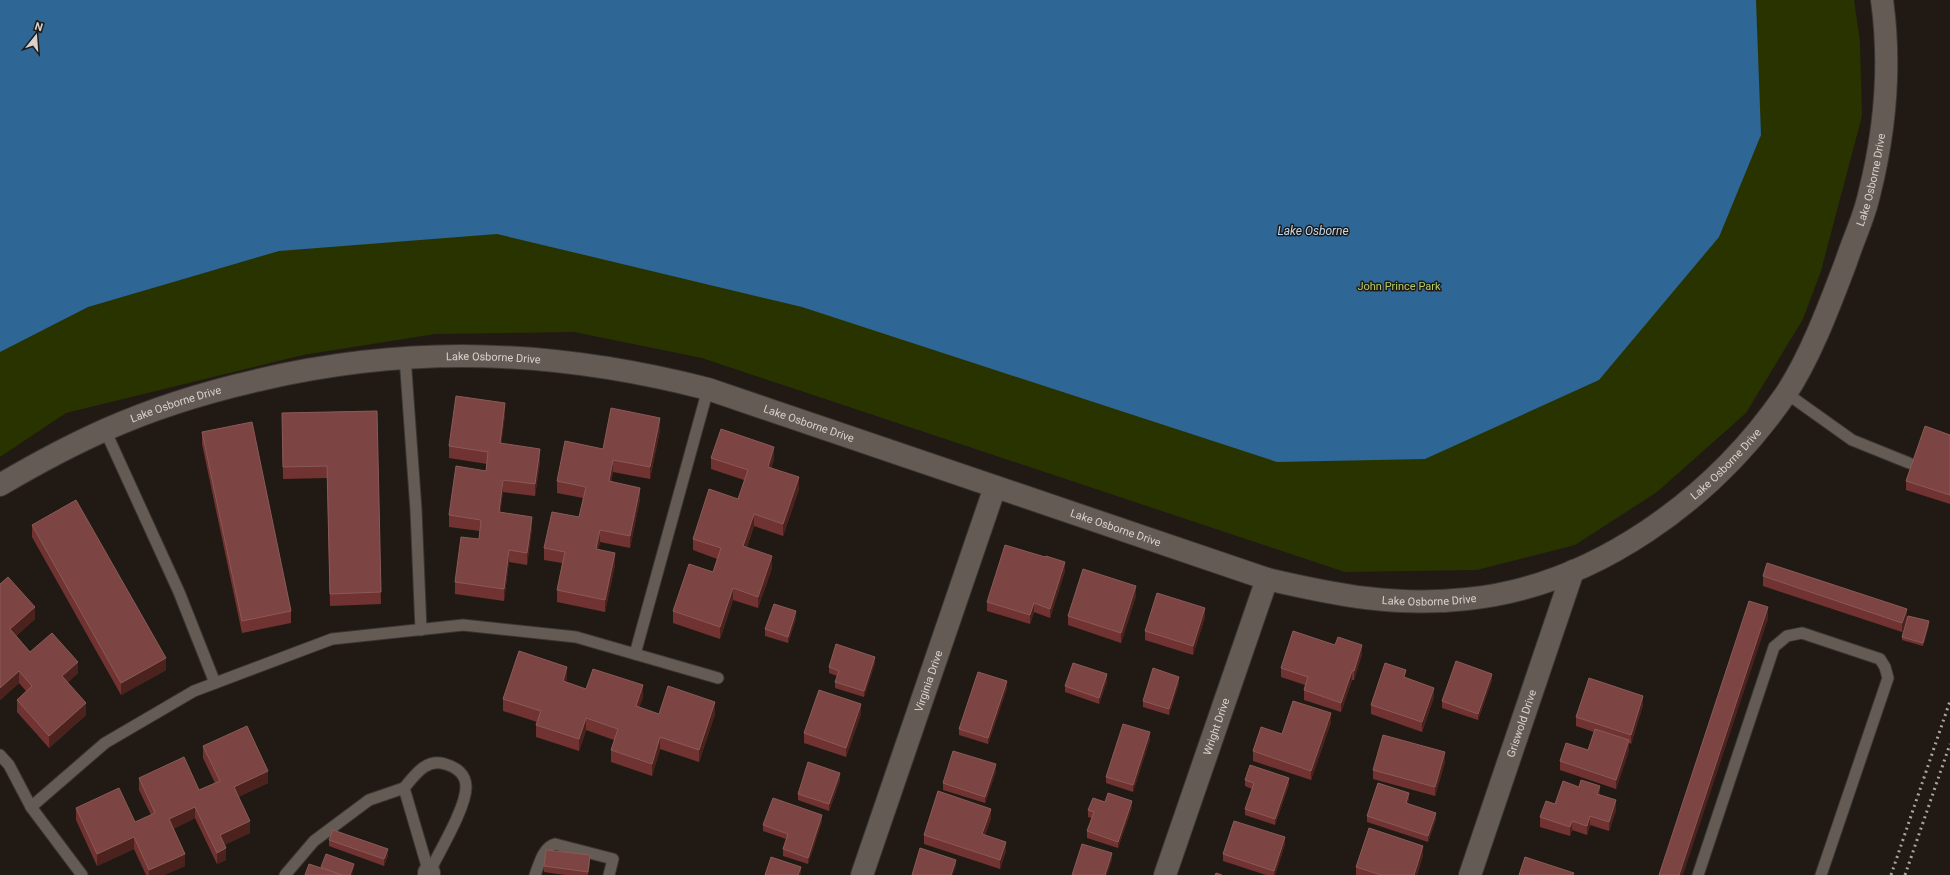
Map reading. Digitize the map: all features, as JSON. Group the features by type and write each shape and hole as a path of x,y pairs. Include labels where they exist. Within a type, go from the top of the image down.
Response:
{"street":[{"name":"Lake Osborne Drive","path":"0,485 36,464 105,430 159,408 220,389 303,369 370,360 438,355 502,356 578,362 654,375 708,389 845,434 995,487 1267,579 1341,596 1368,600 1417,602 1468,599 1513,592 1546,582 1573,571 1619,548 1657,524 1696,495 1750,440 1786,393 1812,344 1833,297 1869,198 1882,134 1887,72 1886,26 1882,0"},
{"name":"Virginia Drive","path":"862,875 995,487"},
{"name":"Griswold Drive","path":"1470,875 1573,571"},
{"name":"Wright Drive","path":"1165,875 1267,579"}],"lane":[{"path":"405,357 416,510 421,630"},
{"path":"635,654 708,389"},
{"path":"1786,393 1852,440 1909,463"},
{"path":"105,430 178,592 215,683"},
{"path":"31,807 105,743 194,691 332,639 463,625 576,637 718,678"},
{"path":"1698,875 1774,647 1788,636 1802,633 1880,659 1885,667 1888,678 1821,875"},
{"path":"0,755 10,765 31,807 82,875"},
{"path":"285,875 314,841 369,800 404,788 421,768 434,762 454,767 464,775 466,786 462,805 426,874"},
{"path":"404,788 426,874"},
{"path":"535,875 545,851 550,845 555,844 613,860 608,875"}],"green space":[{"name":"Lake Osborne","path":"0,0 1854,0 1860,41 1862,116 1821,271 1803,319 1746,413 1657,492 1575,545 1477,570 1345,572 702,358 574,332 435,334 303,355 66,413 0,457"}],"water":[{"name":"Lake Osborne","path":"0,0 1756,0 1761,135 1719,237 1599,380 1425,459 1277,462 802,307 497,234 279,251 88,307 0,352"}],"building":[{"path":"456,396 505,403 500,443 540,449 535,484 503,480 499,512 532,517 527,553 509,550 504,589 455,582 461,537 479,539 481,520 449,515 456,466 486,471 488,452 449,446"},
{"path":"611,408 660,418 650,467 613,460 609,481 640,488 630,536 600,530 596,549 615,553 605,600 557,590 565,552 544,548 552,512 579,517 586,487 557,481 565,441 603,449"},
{"path":"377,411 381,592 330,594 327,466 283,467 282,413"},
{"path":"252,422 291,611 242,621 202,432"},
{"path":"1925,426 1950,435 1950,495 1906,481"},
{"path":"721,429 774,447 768,467 799,477 783,524 754,514 743,546 772,556 758,597 733,588 720,627 673,611 689,564 713,572 721,548 693,539 709,489 738,499 748,470 711,458"},
{"path":"76,500 166,658 121,683 32,525"},
{"path":"1005,545 1065,562 1050,609 1034,603 1030,615 987,602"},
{"path":"1767,563 1907,609 1902,623 1763,576"},
{"path":"1083,569 1136,586 1121,633 1068,616"},
{"path":"8,577 35,607 10,629 30,652 52,633 78,662 62,676 86,703 49,736 17,700 32,686 19,671 0,688 0,584"},
{"path":"1157,593 1205,608 1193,646 1145,631"},
{"path":"1749,601 1768,607 1679,875 1659,875"},
{"path":"774,604 796,611 788,637 765,629"},
{"path":"1908,616 1929,621 1923,643 1902,637"},
{"path":"1293,631 1335,645 1338,637 1362,645 1354,671 1352,671 1341,703 1304,690 1308,677 1281,668"},
{"path":"836,644 875,657 864,691 835,682 839,671 829,667"},
{"path":"519,651 567,667 563,681 586,689 593,669 643,685 636,706 659,714 668,686 715,702 699,750 660,737 652,764 611,750 618,729 586,718 579,739 536,725 541,711 503,699"},
{"path":"1456,661 1492,674 1478,714 1442,701"},
{"path":"1073,663 1107,674 1099,698 1065,686"},
{"path":"1385,663 1406,670 1404,677 1434,688 1422,722 1371,705"},
{"path":"1153,668 1179,677 1169,709 1143,701"},
{"path":"978,672 1007,681 988,738 959,729"},
{"path":"1589,678 1643,696 1631,735 1576,717"},
{"path":"819,690 861,704 846,748 804,733"},
{"path":"1293,701 1331,713 1311,771 1253,751 1261,727 1282,734"},
{"path":"1123,724 1150,732 1133,785 1106,777"},
{"path":"247,726 268,771 234,787 250,821 220,835 226,848 217,853 195,807 169,819 185,854 149,870 134,837 97,854 76,808 119,788 135,822 155,813 139,778 184,757 199,790 220,781 203,746"},
{"path":"1595,729 1629,740 1616,780 1560,761 1566,743 1588,750"},
{"path":"1383,735 1445,752 1435,787 1373,770"},
{"path":"953,751 996,764 985,797 943,783"},
{"path":"808,762 840,773 829,804 798,794"},
{"path":"1250,765 1289,778 1275,819 1245,809 1254,783 1245,780"},
{"path":"1581,780 1600,786 1597,794 1616,800 1609,822 1590,816 1587,826 1572,821 1570,827 1540,817 1546,801 1555,804 1563,781 1579,787"},
{"path":"1378,783 1409,793 1406,803 1436,813 1428,836 1367,816"},
{"path":"938,791 991,809 982,834 1006,842 1000,860 924,835"},
{"path":"1108,793 1132,801 1118,842 1087,831 1094,812 1088,810 1093,798 1105,802"},
{"path":"773,798 822,815 808,858 783,849 788,834 763,825"},
{"path":"1234,821 1285,837 1274,871 1223,854"},
{"path":"1369,828 1423,846 1414,875 1381,875 1356,867"},
{"path":"333,830 388,849 384,859 329,840"},
{"path":"1082,844 1112,853 1105,875 1072,875"},
{"path":"920,848 956,860 951,875 912,875"},
{"path":"546,850 590,855 588,872 544,866"},
{"path":"326,854 354,864 350,875 342,875 321,867"},
{"path":"771,857 801,867 798,875 765,875"},
{"path":"1525,857 1574,873 1573,875 1519,875"},
{"path":"309,864 342,875 305,875"}],"railway":[{"path":"1891,875 1950,701"},
{"path":"1905,875 1950,744"}],"park label":[{"name":"John Prince Park","path":"1399,286"}]}
